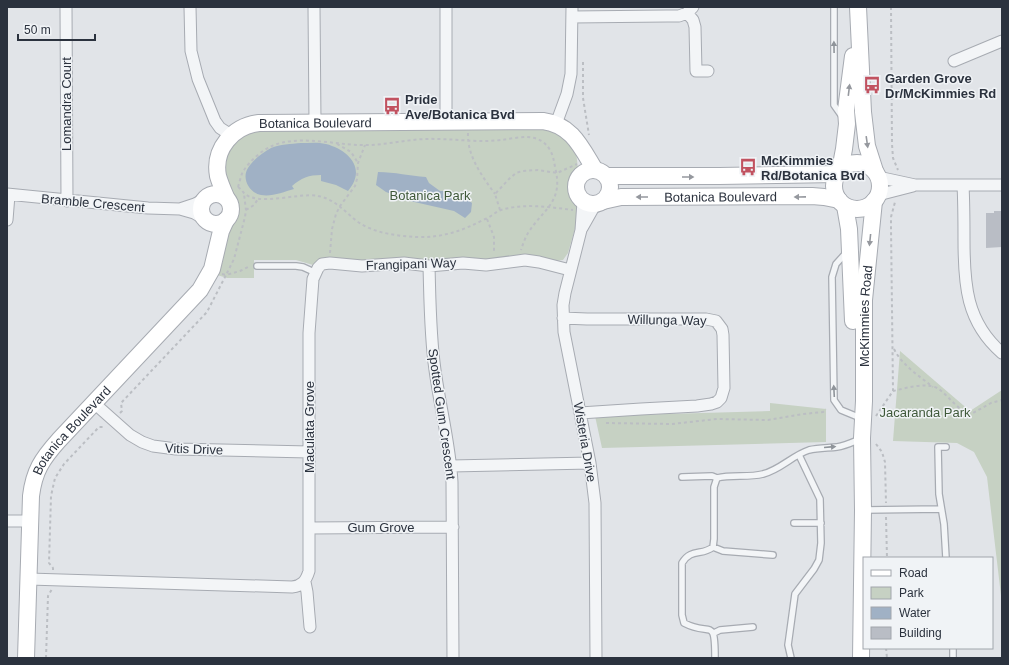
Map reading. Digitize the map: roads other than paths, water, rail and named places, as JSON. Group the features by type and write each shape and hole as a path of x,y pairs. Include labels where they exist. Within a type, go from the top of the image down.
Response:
{"street":[{"name":"Lomandra Court","path":"66,7 67,201"},
{"path":"190,7 191,51 198,79 215,121 220,128 231,135"},
{"path":"314,7 315,122"},
{"path":"446,7 446,122"},
{"path":"556,124 571,78 572,12 667,16 683,15 690,10 695,27 696,70 708,71"},
{"path":"858,11 846,110 847,124 844,150 834,185 836,196 842,203 852,208 860,209 868,206 876,198 898,186 1002,185"},
{"path":"858,11 863,112 867,146 880,183 876,198"},
{"path":"954,61 1002,41"},
{"name":"Botanica Boulevard","path":"216,190 219,156 222,148 231,135 245,126 252,124 315,122 543,121 556,124 576,139 581,147 582,163 594,173 719,176 838,172"},
{"path":"838,172 846,165 862,163 869,166 876,174 898,186"},
{"path":"594,173 610,187 607,197 591,205 576,194 575,188 576,183 594,173"},
{"path":"719,176 720,197"},
{"path":"964,185 964,271 968,297 979,324 987,337 1002,353"},
{"name":"Bramble Crescent","path":"180,209 195,204 216,190"},
{"path":"208,221 218,224 226,220 231,213 231,204 216,190 203,202 202,211 218,244"},
{"name":"Bramble Crescent","path":"8,195 148,208 180,209 194,213 208,221"},
{"path":"7,220 8,195"},
{"name":"Botanica Boulevard","path":"591,205 621,197 812,196 824,197 842,203"},
{"name":"McKimmies Road","path":"861,658 863,510 866,437 864,401 864,300 876,198"},
{"name":"McKimmies Road","path":"842,203 849,229 858,417 866,437"},
{"name":"Wisteria Drive","path":"591,205 581,230 570,270 565,293 563,318 564,332 590,464 595,503 596,658"},
{"name":"Botanica Boulevard","path":"26,658 33,484 39,466 52,448 200,290 212,269 221,231 226,220"},
{"name":"Frangipani Way","path":"314,272 322,264 330,262 362,266 404,263 429,266 463,263 486,265 518,260 539,262 570,270"},
{"name":"Spotted Gum Crescent","path":"429,266 432,348 451,466 453,527 453,658"},
{"name":"Maculata Grove","path":"310,627 305,582 309,571 309,333 314,272"},
{"name":"Willunga Way","path":"563,318 587,320 712,320 719,324 723,335 724,388 721,398 717,402 697,406 580,413"},
{"name":"Vitis Drive","path":"94,403 130,435 142,442 164,448 309,452"},
{"path":"451,466 590,464"},
{"path":"7,521 31,521"},
{"name":"Gum Grove","path":"309,528 453,527"},
{"path":"29,579 292,587 297,587 305,582"}],"lane":[{"path":"834,7 834,105 847,124"},
{"path":"850,248 836,264 832,277 833,381 834,400 841,410 858,417"},
{"path":"257,266 296,266 303,267 314,272"},
{"path":"682,477 712,476 717,478 724,476 762,475 777,469 809,450 845,445 866,437"},
{"path":"946,447 938,447 939,494 944,524 946,557"},
{"path":"791,658 788,645 796,594 814,569 818,560 821,543 820,499 799,455"},
{"path":"715,658 714,633 708,628 691,626 684,622 682,615 682,563 686,556 694,552 708,552 713,547 714,487 717,478"},
{"path":"863,510 941,509"},
{"path":"794,523 821,523"},
{"path":"713,547 723,551 773,555"},
{"path":"714,633 720,630 753,627"}],"water":[{"path":"286,144 326,144 342,151 348,156 353,162 356,175 348,191 336,185 321,181 321,175 305,178 292,186 294,189 273,195 257,194 250,188 246,181 246,172 250,165 258,157 274,147"},
{"path":"378,172 426,177 429,183 440,191 451,191 462,195 472,203 471,212 465,218 454,211 410,201 386,192 376,185"}],"place":[{"name":"Garden Grove Dr/McKimmies Rd","path":"872,85"},
{"name":"Pride Ave/Botanica Bvd","path":"392,106"},
{"name":"McKimmies Rd/Botanica Bvd","path":"748,167"}],"park label":[{"name":"Botanica Park","path":"430,195"},
{"name":"Jacaranda Park","path":"925,412"}]}
